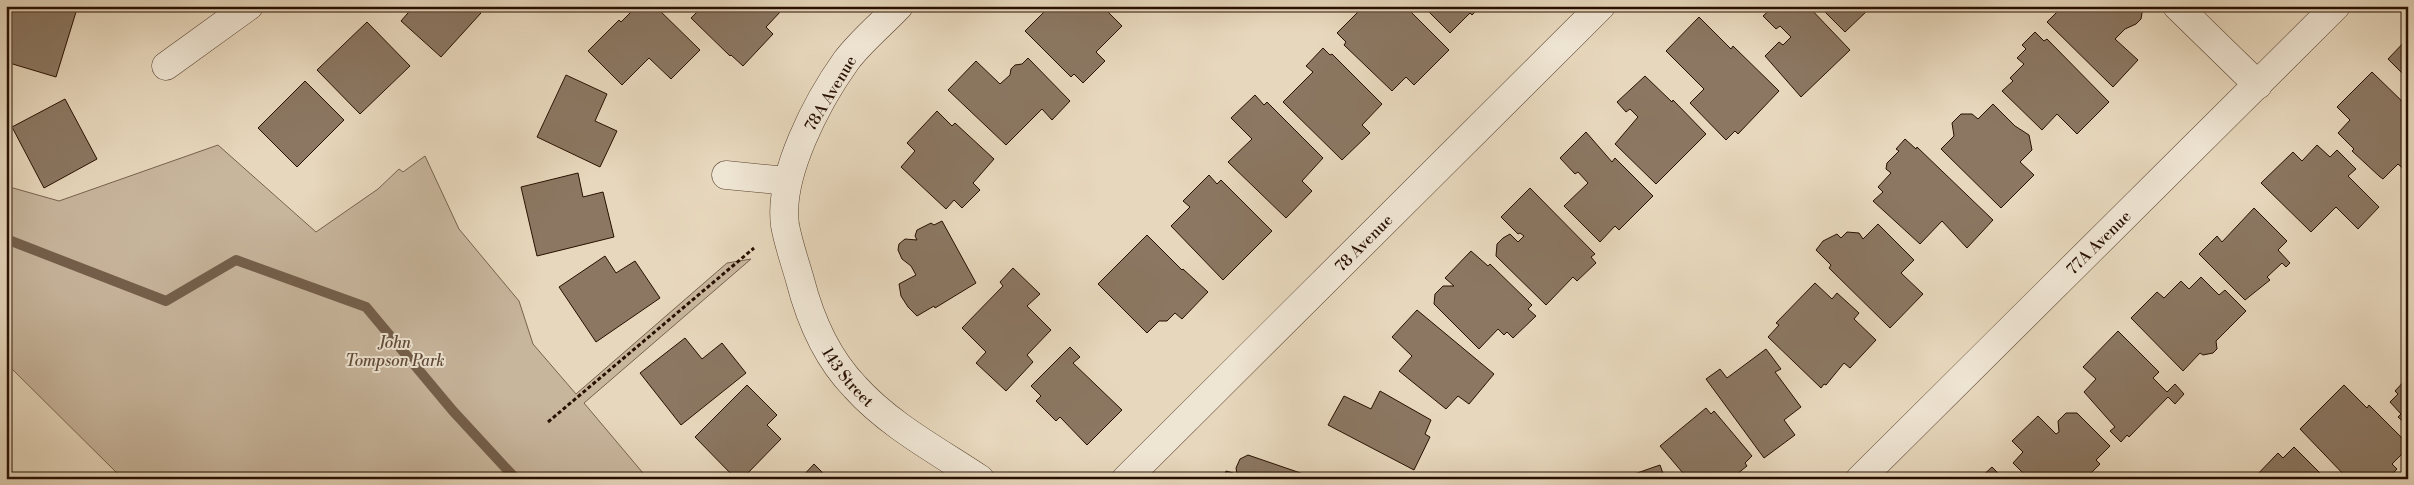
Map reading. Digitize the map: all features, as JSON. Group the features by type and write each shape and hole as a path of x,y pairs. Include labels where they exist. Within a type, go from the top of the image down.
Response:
{"street":[{"path":"166,66 249,6"},
{"name":"78A Avenue","path":"785,224 787,181 810,121 847,60 899,6"},
{"name":"78 Avenue","path":"1126,479 1600,6"},
{"path":"2176,6 2258,85"},
{"name":"77A Avenue","path":"1860,479 2336,6"},
{"path":"726,176 787,181"},
{"name":"143 Street","path":"785,224 803,292 815,324 832,358 855,388 884,414 980,479"}],"path":[{"path":"548,422 754,248"}],"green space":[{"name":"John Tompson Park","path":"218,145 316,232 378,189 399,169 403,172 425,156 459,229 519,301 533,344 576,394 727,263 751,259 584,403 648,479 123,479 6,363 6,186 59,201"}],"building":[{"path":"6,6 57,6 76,12 56,77 6,62"},
{"path":"414,6 473,6 481,13 441,57 401,21"},
{"path":"637,6 655,6 700,50 671,79 649,58 622,85 588,51 619,20 621,22"},
{"path":"703,6 778,6 782,10 766,27 773,34 743,66 691,18"},
{"path":"1046,6 1102,6 1122,26 1096,52 1105,61 1083,83 1074,74 1071,77 1025,31 1048,8"},
{"path":"1364,6 1405,6 1449,50 1414,85 1406,77 1392,91 1344,45 1346,42 1337,33"},
{"path":"1427,6 1481,6 1472,15 1470,13 1450,33 1425,8"},
{"path":"1774,6 1808,6 1850,50 1801,97 1765,56 1779,42 1783,45 1791,37 1780,26 1776,29 1763,16"},
{"path":"1819,6 1866,6 1869,9 1845,32"},
{"path":"2063,6 2143,7 2141,19 2136,24 2125,29 2115,39 2138,60 2113,87 2047,22"},
{"path":"1699,17 1731,49 1733,46 1779,91 1738,134 1735,131 1726,140 1690,103 1704,89 1666,51"},
{"path":"367,22 410,66 360,114 317,70"},
{"path":"2035,32 2044,41 2047,39 2109,102 2077,134 2057,114 2042,130 2002,91 2013,81 2010,78 2024,64 2017,58 2026,49 2022,45"},
{"path":"2408,38 2408,79 2388,59"},
{"path":"1323,48 1330,55 1332,54 1382,104 1362,125 1370,133 1342,160 1283,102 1313,72 1306,66"},
{"path":"1028,58 1070,101 1052,120 1042,109 1006,145 948,90 976,61 1000,84 1010,75 1011,69 1015,65 1022,64"},
{"path":"2372,72 2408,107 2408,173 2398,164 2383,179 2352,151 2354,149 2338,133 2350,120 2337,107"},
{"path":"566,75 607,94 595,121 617,131 600,167 537,137"},
{"path":"1645,76 1672,102 1673,100 1706,134 1656,184 1615,144 1638,117 1630,109 1626,112 1617,102"},
{"path":"305,81 344,120 297,167 258,128"},
{"path":"1255,95 1264,105 1267,102 1323,158 1302,181 1312,191 1286,218 1228,162 1252,139 1231,118"},
{"path":"65,99 97,159 44,188 12,127"},
{"path":"1993,104 2015,126 2029,135 2032,150 2020,162 2034,175 2001,208 1941,149 1954,136 1952,123 1961,114 1972,114 1978,119"},
{"path":"937,111 952,126 955,123 994,159 973,183 980,190 962,208 954,200 946,209 901,167 915,151 907,143"},
{"path":"1586,132 1612,162 1615,158 1653,196 1619,230 1615,226 1600,242 1564,206 1588,183 1578,172 1575,174 1560,158"},
{"path":"1905,139 1916,149 1917,147 1993,220 1967,248 1942,221 1920,244 1873,201 1883,192 1878,187 1891,173 1886,169 1887,163 1899,151 1896,149"},
{"path":"2317,145 2330,157 2337,150 2356,169 2348,176 2379,207 2358,229 2336,207 2311,232 2261,183 2293,152 2302,161"},
{"path":"578,173 583,197 603,192 614,237 537,256 521,187"},
{"path":"1209,175 1217,184 1221,180 1272,231 1223,280 1171,226 1190,207 1183,201"},
{"path":"1530,188 1595,254 1591,257 1596,263 1577,281 1573,277 1546,305 1496,256 1497,244 1503,238 1510,234 1518,242 1524,236 1520,233 1518,234 1501,217"},
{"path":"2254,208 2287,241 2278,250 2290,263 2286,267 2282,263 2267,277 2270,280 2245,300 2199,254 2217,236 2222,242"},
{"path":"942,221 976,283 935,308 934,306 917,316 901,296 899,284 916,275 911,266 902,259 898,250 899,244 905,239 917,240 915,236 917,230 931,223 934,225"},
{"path":"1878,224 1914,260 1901,273 1923,294 1890,328 1829,268 1831,265 1816,250 1823,241 1837,234 1841,238 1847,232 1859,233 1863,239"},
{"path":"1147,235 1182,270 1208,292 1182,319 1175,313 1167,321 1159,321 1147,333 1098,284"},
{"path":"1471,251 1488,266 1490,264 1532,305 1528,309 1536,316 1513,338 1507,332 1504,335 1498,329 1479,349 1434,304 1435,294 1443,286 1454,286 1445,278"},
{"path":"605,256 616,273 635,261 660,298 596,342 559,287"},
{"path":"1013,268 1040,294 1027,306 1051,330 1027,355 1033,362 1006,391 976,363 986,352 962,328 1003,286 1000,282"},
{"path":"2201,277 2219,295 2225,290 2246,311 2216,341 2217,349 2213,353 2203,355 2200,353 2183,371 2131,318 2157,292 2164,298 2181,281 2189,289"},
{"path":"1815,283 1832,299 1837,293 1859,313 1854,319 1876,340 1850,368 1844,363 1826,385 1824,384 1821,388 1768,337 1779,325 1776,323"},
{"path":"1417,310 1494,374 1469,404 1458,396 1446,409 1399,371 1412,356 1392,337"},
{"path":"2118,331 2159,372 2153,378 2167,392 2175,384 2184,394 2175,404 2168,397 2129,437 2127,435 2121,442 2110,431 2115,427 2084,392 2096,379 2083,367"},
{"path":"685,338 702,359 722,343 746,373 681,425 640,373"},
{"path":"1070,347 1080,357 1073,363 1122,410 1087,445 1060,417 1056,421 1036,401 1041,396 1031,386"},
{"path":"1766,349 1781,369 1775,372 1801,407 1784,420 1795,435 1764,458 1706,379 1720,369 1727,378"},
{"path":"2407,378 2408,426 2398,417 2401,414 2390,402 2398,394 2395,391"},
{"path":"747,385 777,415 767,425 781,439 742,479 736,479 695,437"},
{"path":"2344,385 2367,408 2369,405 2408,444 2408,448 2392,464 2397,469 2387,479 2348,479 2300,429"},
{"path":"1380,391 1431,420 1425,434 1430,437 1414,470 1328,425 1344,396 1371,409"},
{"path":"1706,408 1711,414 1714,411 1752,456 1745,463 1747,466 1731,479 1688,479 1660,446"},
{"path":"2066,413 2077,413 2110,446 2096,460 2100,464 2085,479 2047,479 2043,475 2039,479 2029,479 2013,463 2023,452 2012,441 2038,416 2056,434 2059,432 2058,421"},
{"path":"2294,447 2326,479 2253,479 2278,453 2283,458"},
{"path":"1248,455 1318,479 1223,479 1226,471 1237,474 1236,468 1240,459"},
{"path":"814,464 829,479 800,479"},
{"path":"1660,465 1665,479 1620,479"},
{"path":"1992,467 2004,479 1967,479 1969,477 1980,478"}],"waterway":[{"path":"6,239 166,301 236,260 366,307 453,411 516,479"}]}
